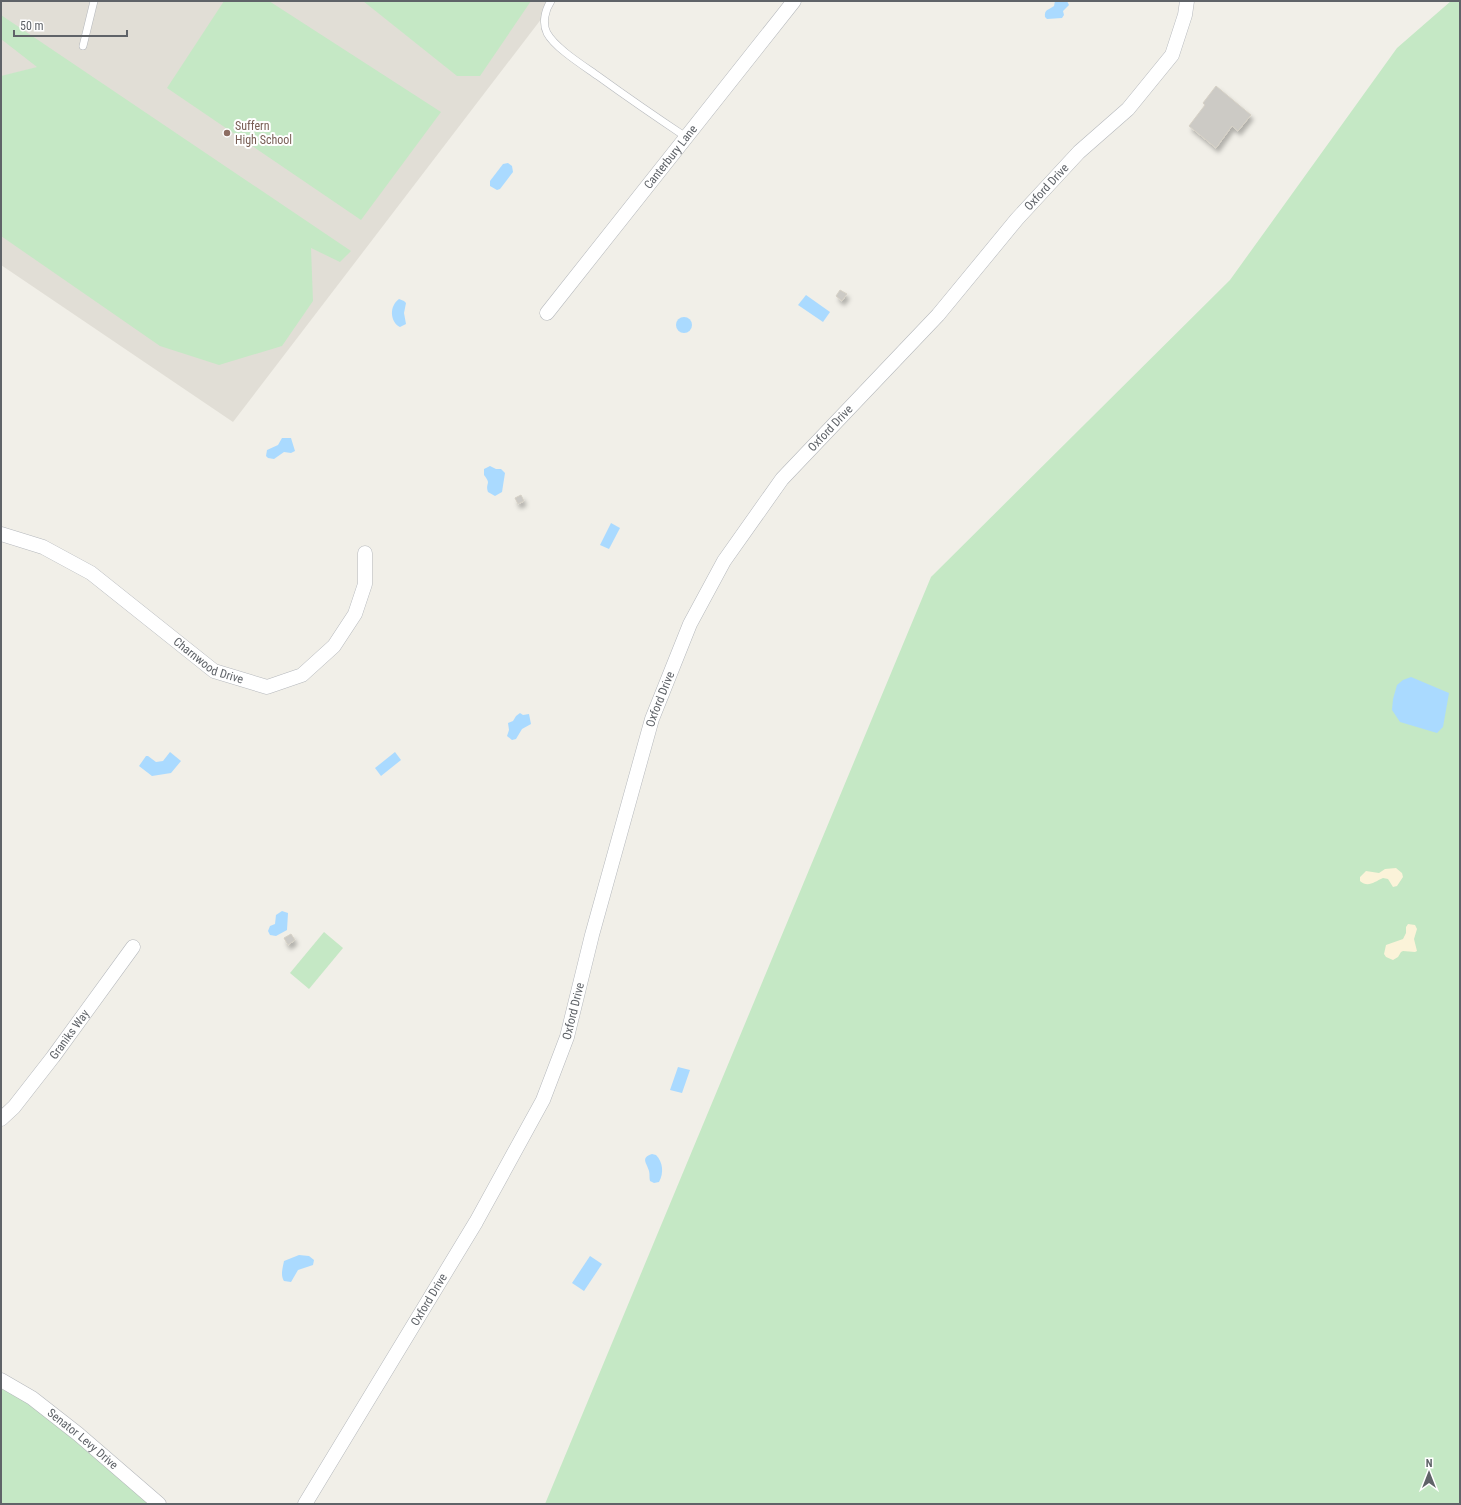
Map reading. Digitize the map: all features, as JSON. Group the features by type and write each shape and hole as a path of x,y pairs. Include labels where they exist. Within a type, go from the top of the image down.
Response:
{"street":[{"name":"Canterbury Lane","path":"547,313 794,1"},
{"name":"Oxford Drive","path":"304,1504 476,1222 543,1100 567,1037 592,936 652,719 690,624 724,561 782,479 938,315 1017,219 1079,152 1128,109 1172,55 1185,15 1187,1"},
{"name":"Charnwood Drive","path":"1,534 43,547 91,573 214,671 267,687 302,675 334,646 355,614 365,584 365,553"},
{"name":"Graniks Way","path":"1,1119 14,1107 53,1057 133,947"},
{"name":"Senator Levy Drive","path":"1,1380 32,1398 78,1434 159,1504"}],"lane":[{"path":"83,46 94,1"},
{"path":"551,1 548,7 544,26 547,34 556,44 589,70 686,137"}],"shaded area":[{"name":"Suffern High School","path":"1,1 555,1 233,422 1,265"}],"green space":[{"path":"224,1 269,1 441,112 361,220 167,88"},
{"path":"363,1 531,1 480,76 457,76"},
{"path":"1451,1 1460,1 1460,1504 545,1504 931,577 1230,280 1397,48"},
{"path":"1,15 351,251 340,262 311,248 313,301 282,346 219,365 160,346 1,236 1,76 37,67 1,39"},
{"path":"324,932 343,948 309,989 290,973"},
{"path":"1,1380 159,1504 1,1504"}],"sand":[{"path":"1396,868 1402,873 1403,877 1397,886 1393,887 1388,879 1383,878 1374,883 1368,884 1360,881 1360,877 1366,871 1379,873 1385,869"},
{"path":"1408,924 1415,925 1417,929 1414,939 1417,951 1403,951 1393,960 1386,957 1384,954 1386,945 1403,939"}],"water":[{"path":"1055,1 1067,1 1069,5 1063,11 1064,15 1062,18 1047,19 1045,17 1045,12 1054,6"},
{"path":"508,163 512,166 513,172 500,189 497,190 490,186 490,181 503,164"},
{"path":"806,295 830,312 823,322 798,305"},
{"path":"399,299 406,303 404,313 406,324 400,327 394,322 392,314 392,310"},
{"path":"681,317 687,317 692,322 690,331 687,333 681,333 676,328 676,322"},
{"path":"282,438 291,438 295,451 291,453 284,452 274,459 268,458 266,456 267,450 278,445"},
{"path":"490,466 496,469 501,469 505,473 502,492 495,496 488,492 488,482 484,475 484,469"},
{"path":"611,523 620,528 609,549 600,545"},
{"path":"1411,677 1449,693 1443,727 1437,733 1400,722 1392,710 1397,685 1403,680"},
{"path":"520,713 523,715 529,714 531,724 522,729 516,739 512,740 507,736 509,730 508,723 513,721"},
{"path":"170,752 181,761 171,773 152,776 139,766 146,756 156,762 163,761"},
{"path":"395,752 401,760 381,776 375,768"},
{"path":"282,911 288,913 287,930 276,936 270,935 268,931 270,926 275,924 276,915"},
{"path":"678,1067 690,1070 682,1093 670,1090"},
{"path":"652,1154 656,1155 662,1168 662,1175 659,1182 654,1183 650,1181 649,1172 645,1161 646,1157"},
{"path":"299,1255 309,1256 314,1260 313,1265 298,1270 291,1282 284,1281 282,1274 284,1261"},
{"path":"590,1256 602,1264 584,1291 572,1283"}],"building":[{"path":"1216,86 1251,115 1238,131 1232,126 1216,148 1189,126 1205,105 1203,103"},
{"path":"840,290 847,294 842,301 836,296"},
{"path":"521,495 524,501 518,504 515,498"},
{"path":"291,934 295,940 288,945 284,938"}],"place":[{"name":"Suffern High School","path":"227,133"}]}
